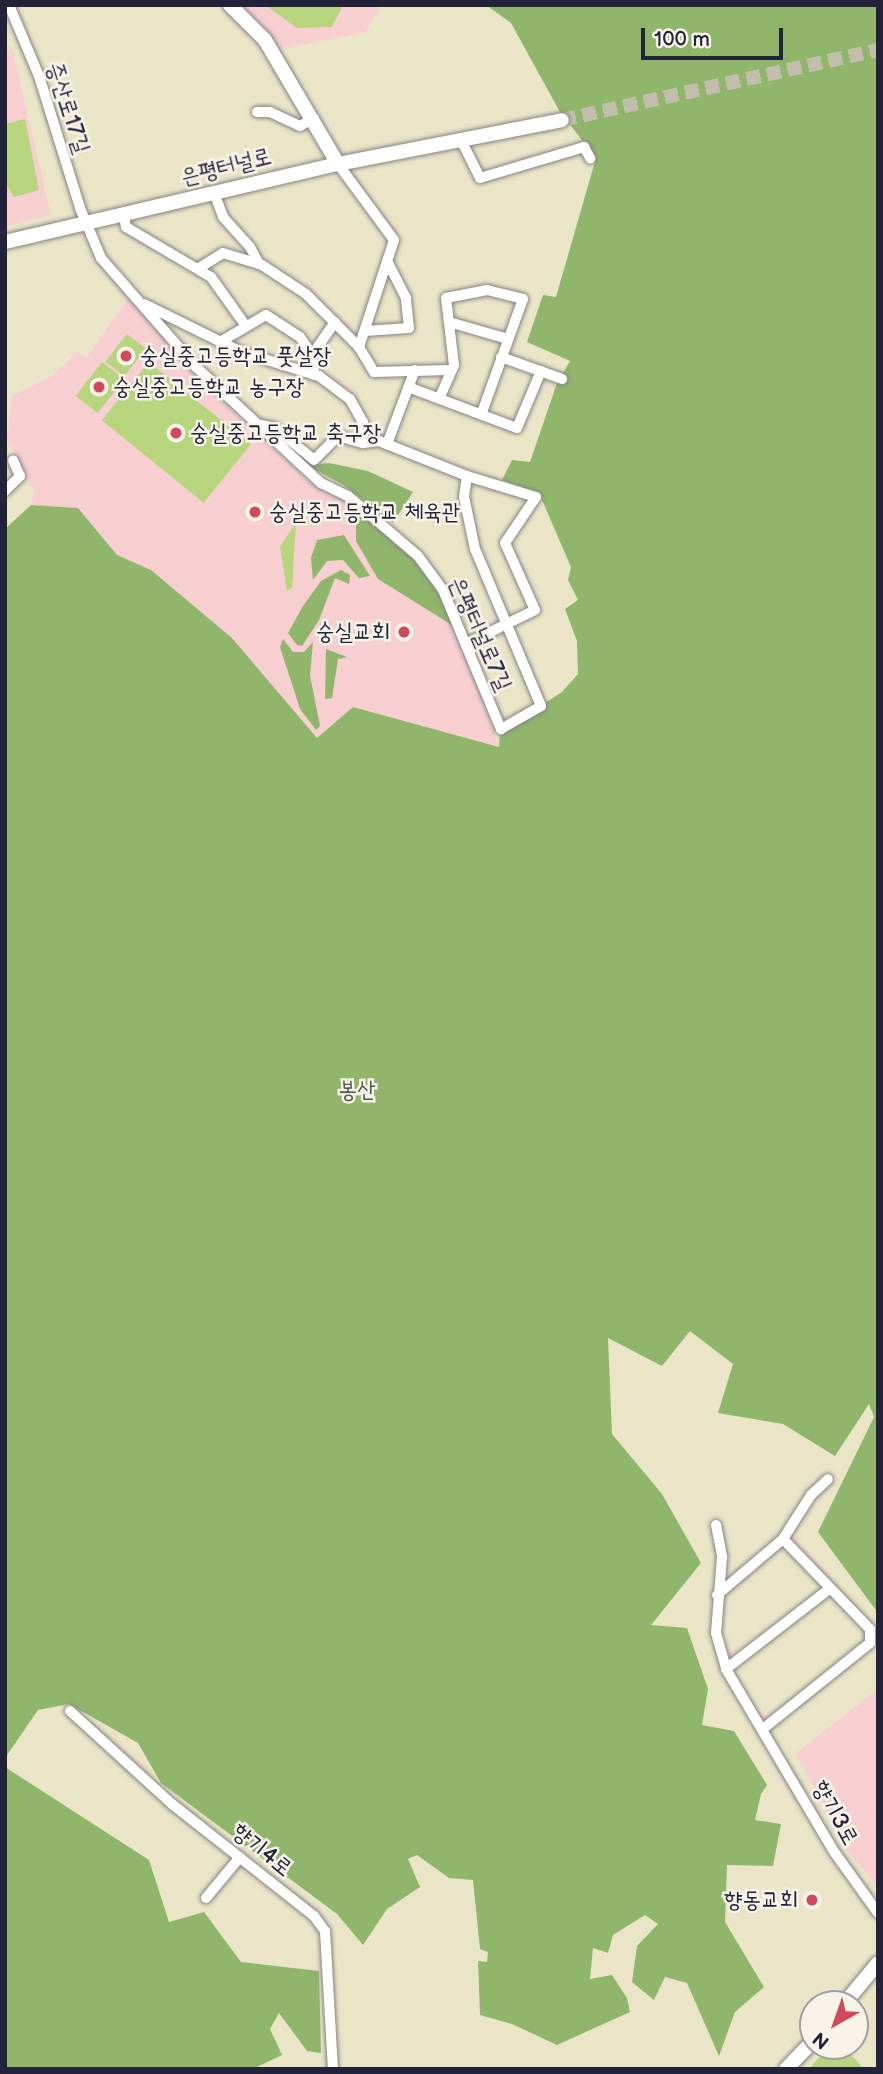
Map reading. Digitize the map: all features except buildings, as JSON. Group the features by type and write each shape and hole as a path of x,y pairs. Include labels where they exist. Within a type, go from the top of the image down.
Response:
{"main road":[{"path":"230,5 265,40 314,118 338,164"},
{"name":"은평터널로","path":"5,242 338,164 462,142 562,120"},
{"path":"856,1990 878,1963"},
{"path":"786,2069 799,2056"}],"street":[{"name":"증산로17길","path":"9,5 46,94 88,224"},
{"path":"257,112 270,112 300,126 314,118"},
{"path":"462,142 480,178 584,147 590,158"},
{"path":"338,164 394,240 359,347"},
{"path":"214,193 223,217 250,247 258,264"},
{"path":"124,216 126,227 199,268 226,293 246,326"},
{"name":"은평터널로7길","path":"88,224 101,258 196,366 321,483 348,496 418,555 443,590 502,729 541,706 508,624"},
{"path":"199,268 223,253 258,264 306,294 359,347 374,372 450,370"},
{"path":"365,331 409,328 406,298 388,263"},
{"path":"439,399 454,365 446,298 487,290 523,299 481,415"},
{"name":"은평터널로7길","path":"139,302 220,342 314,375 350,399 363,422 363,443"},
{"path":"220,342 266,315 300,337 312,355 314,375"},
{"path":"312,355 335,322"},
{"path":"449,322 508,339"},
{"path":"501,357 562,379"},
{"path":"387,444 415,370"},
{"path":"408,387 517,428 541,371"},
{"path":"260,425 275,428 314,460 338,436 363,443 387,444 467,476 536,497 505,543 536,610 466,644"},
{"path":"5,491 20,476 13,460"},
{"path":"467,476 464,497 468,527 508,624"},
{"path":"717,1595 783,1539 811,1495 828,1479"},
{"name":"향기3로","path":"716,1525 722,1557 716,1633 726,1669 764,1728 835,1853 878,1913"},
{"path":"764,1728 870,1643 870,1629 828,1591 783,1539"},
{"path":"726,1669 828,1591"},
{"name":"향기4로","path":"69,1711 172,1804 314,1916 325,1931 332,2069"},
{"path":"206,1898 240,1857"}],"shaded area":[{"path":"237,5 381,5 366,32 279,49"},
{"path":"12,47 51,215 5,226 5,56"},
{"path":"129,297 192,374 310,483 353,505 396,543 462,638 499,747 353,707 317,739 232,638 151,570 117,555 78,508 31,505 34,492 7,439 12,396 53,375 77,352 87,357"},
{"path":"878,1689 878,1887 845,1848 796,1753"}],"green space":[{"path":"265,5 343,5 332,27 297,28"},
{"name":"봉산","path":"486,5 878,5 878,1613 818,1532 874,1417 869,1404 835,1456 783,1424 718,1413 733,1364 690,1331 662,1366 608,1338 612,1434 662,1494 701,1563 651,1625 687,1628 708,1689 702,1725 734,1731 767,1785 761,1794 755,1820 781,1824 773,1866 727,1865 725,1922 764,1987 735,2012 719,2056 687,1983 665,1977 654,2000 632,1982 637,1946 658,1924 645,1915 613,1935 608,1953 593,1948 590,1979 612,1975 627,1998 630,2012 557,2045 512,2024 480,2015 478,1961 487,1962 488,1952 480,1949 473,1880 449,1878 417,1855 408,1859 420,1887 387,1909 363,1945 337,1914 161,1783 138,1743 69,1704 38,1710 5,1758 5,529 31,505 78,508 117,555 151,570 232,638 317,738 353,707 499,747 500,732 562,692 578,674 577,641 565,609 578,600 568,580 571,567 539,493 502,480 512,460 530,462 557,383 570,361 527,342 543,295 556,297 596,158 560,112 511,23"},
{"path":"25,119 39,190 14,197 5,183 5,124"},
{"name":"숭실중고등학교 풋살장","path":"127,334 146,349 124,376 105,362"},
{"name":"숭실중고등학교 농구장","path":"102,362 124,379 98,413 76,396"},
{"name":"숭실중고등학교 축구장","path":"149,362 251,444 204,503 102,420"},
{"path":"329,463 368,471 413,492 393,523 345,486 307,465"},
{"path":"356,506 414,556 442,593 455,627 378,579 356,541"},
{"path":"296,522 292,588 287,591 280,547"},
{"path":"344,535 370,576 359,578 343,560 327,561 313,580 311,558 317,540"},
{"path":"341,570 350,575 349,584 335,578 319,620 302,646 297,645 288,633 303,606 321,581"},
{"path":"283,639 293,652 304,652 313,642 310,675 320,726 316,730 300,709 280,647"},
{"path":"326,649 347,657 338,659 332,698 325,699"},
{"path":"5,1767 149,1860 169,1922 204,1912 241,1962 319,1971 321,2053 307,2051 279,2013 270,2029 282,2055 253,2069 5,2069"},
{"path":"817,2060 856,2060 864,2069 809,2069"}],"tunnel":[{"path":"562,120 878,50"}],"place":[{"name":"숭실중고등학교 풋살장","path":"126,356"},
{"name":"숭실중고등학교 농구장","path":"99,387"},
{"name":"숭실중고등학교 축구장","path":"176,433"},
{"name":"숭실중고등학교 체육관","path":"255,512"},
{"name":"숭실교회","path":"404,632"},
{"name":"향동교회","path":"812,1900"}]}
